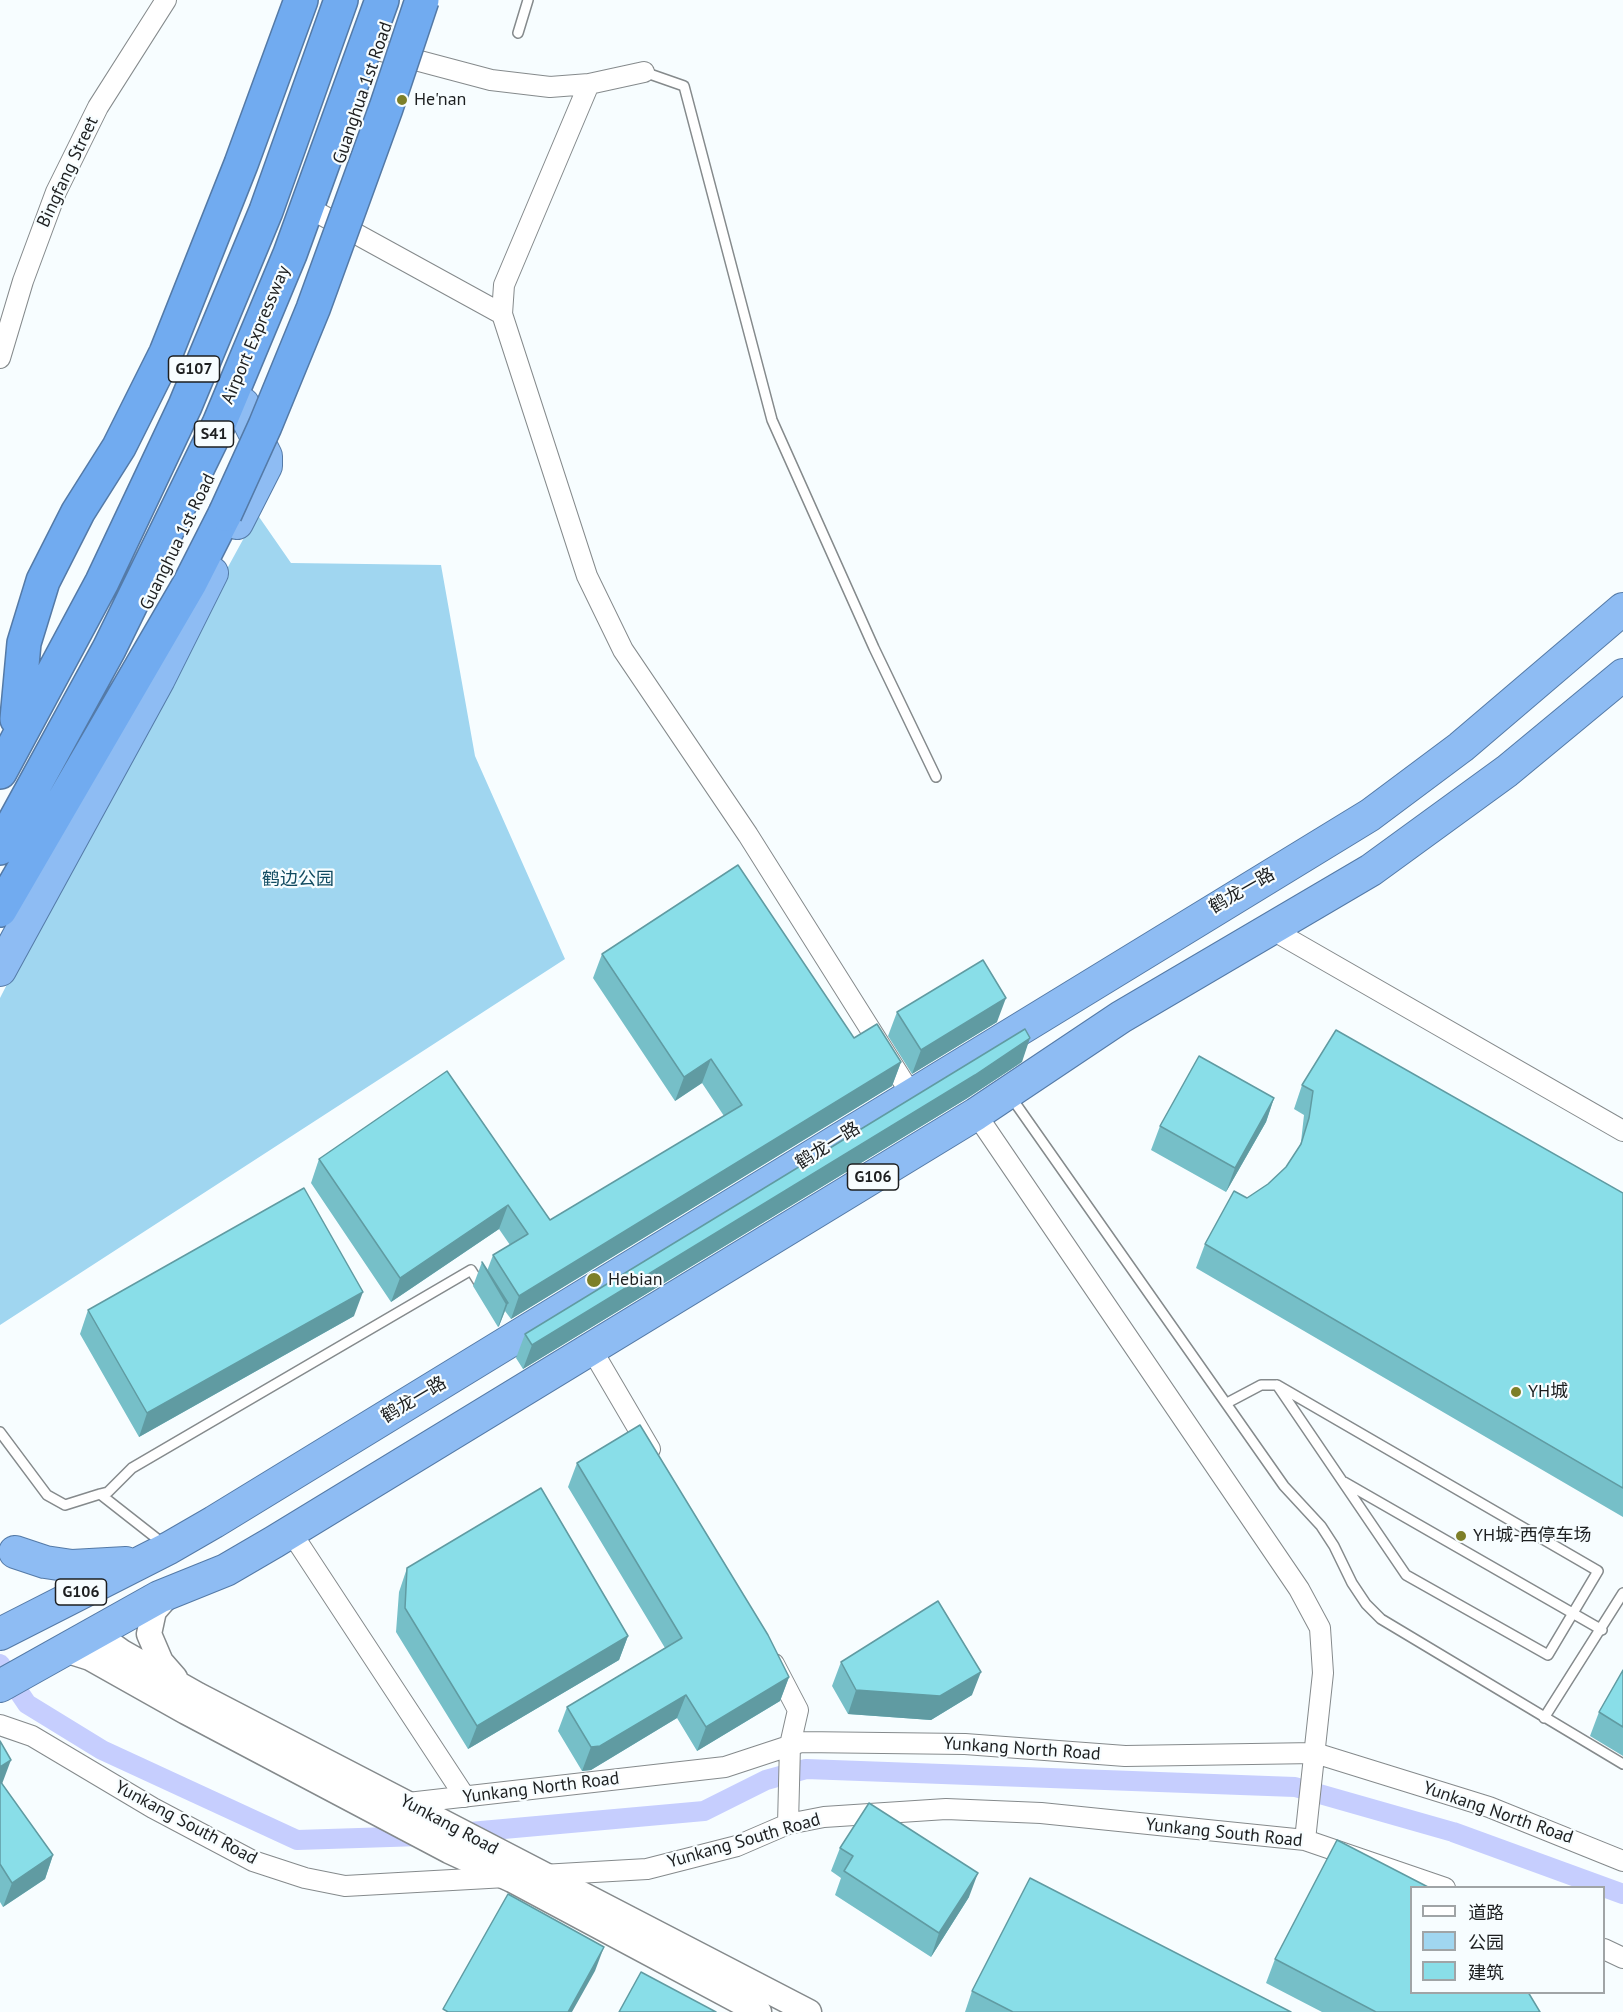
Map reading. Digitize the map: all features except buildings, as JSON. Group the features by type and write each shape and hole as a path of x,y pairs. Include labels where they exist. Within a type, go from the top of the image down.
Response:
{"highway":[{"path":"16,719 24,643 43,580 78,512 119,447 166,353 241,164 301,0"},
{"name":"G107","path":"0,748 118,529 191,377 258,210 331,0"},
{"name":"Airport Expressway","path":"0,772 108,571 185,406 266,211 341,0"},
{"name":"Airport Expressway","path":"0,849 109,649 219,424 298,234 382,0"},
{"name":"Guanghua 1st Road","path":"0,864 117,662 182,537 243,404 320,214 396,0"},
{"path":"0,910 190,583 225,514 265,426 313,309 382,119 422,0"},
{"path":"0,970 159,679 266,466 266,456 248,420 243,404"},
{"name":"鹤龙一路","path":"3,1632 162,1551 512,1334 911,1094 1395,797 1461,747 1623,609"},
{"name":"G106","path":"0,1686 94,1632 169,1594 226,1570 291,1532 592,1350 976,1113 1120,1017 1371,870 1556,733 1623,675"},
{"path":"8,1545 94,1632"},
{"name":"G106","path":"8,1545 45,1562 72,1566 118,1564 162,1551"}],"street":[{"name":"Bingfang Street","path":"0,358 26,272 56,192 98,107 166,0"},
{"path":"378,50 491,80 549,87 590,84 644,72"},
{"path":"590,84 504,285 502,314 587,576 623,650 748,834 911,1094"},
{"path":"320,214 502,314"},
{"path":"1271,928 1623,1131"},
{"path":"976,1113 1299,1589 1320,1628 1323,1673 1305,1840"},
{"path":"592,1350 660,1467"},
{"path":"291,1532 465,1797"},
{"path":"169,1594 154,1611 149,1634 161,1662 185,1688"},
{"name":"Yunkang Road","path":"94,1632 122,1652 185,1688 808,2012"},
{"path":"765,1644 798,1710 790,1745 788,1824"},
{"name":"Yunkang Road","path":"62,1649 90,1658 186,1712 449,1851 506,1877 759,2012"},
{"name":"Yunkang South Road","path":"0,1725 32,1736 153,1809 253,1861 305,1878 345,1887 647,1869 737,1846 788,1824 835,1816 946,1809 1041,1814 1305,1840 1443,1886"},
{"name":"Yunkang North Road","path":"414,1806 465,1797 724,1767 790,1745 832,1741 965,1744 1125,1756 1315,1753 1489,1808 1623,1861"},
{"path":"1605,1949 1623,1958"}],"lane":[{"path":"518,33 528,0"},
{"path":"644,72 684,86 772,420 873,648 936,777"},
{"path":"1008,1093 1284,1486 1321,1526 1334,1546 1352,1583 1381,1618 1623,1764"},
{"path":"0,1432 47,1495 65,1504 108,1492 132,1468 471,1270 490,1299"},
{"path":"1227,1403 1261,1384 1277,1385 1598,1571 1548,1655 1406,1575 1277,1385"},
{"path":"1342,1481 1602,1630"},
{"path":"100,1494 162,1551"},
{"path":"1544,1718 1602,1630 1623,1593"}],"green space":[{"name":"鹤边公园","path":"257,514 291,563 441,565 475,756 565,959 0,1325 0,998 101,799"}],"waterway":[{"path":"0,1664 27,1704 102,1750 297,1840 421,1836"},
{"path":"459,1833 704,1811 766,1780 806,1769 1295,1787 1453,1832 1601,1886"},
{"path":"1605,1887 1623,1894"}],"place":[{"name":"He'nan","path":"402,100"},
{"name":"Hebian","path":"594,1280"},
{"name":"YH城","path":"1516,1392"},
{"name":"YH城-西停车场","path":"1461,1536"}]}
